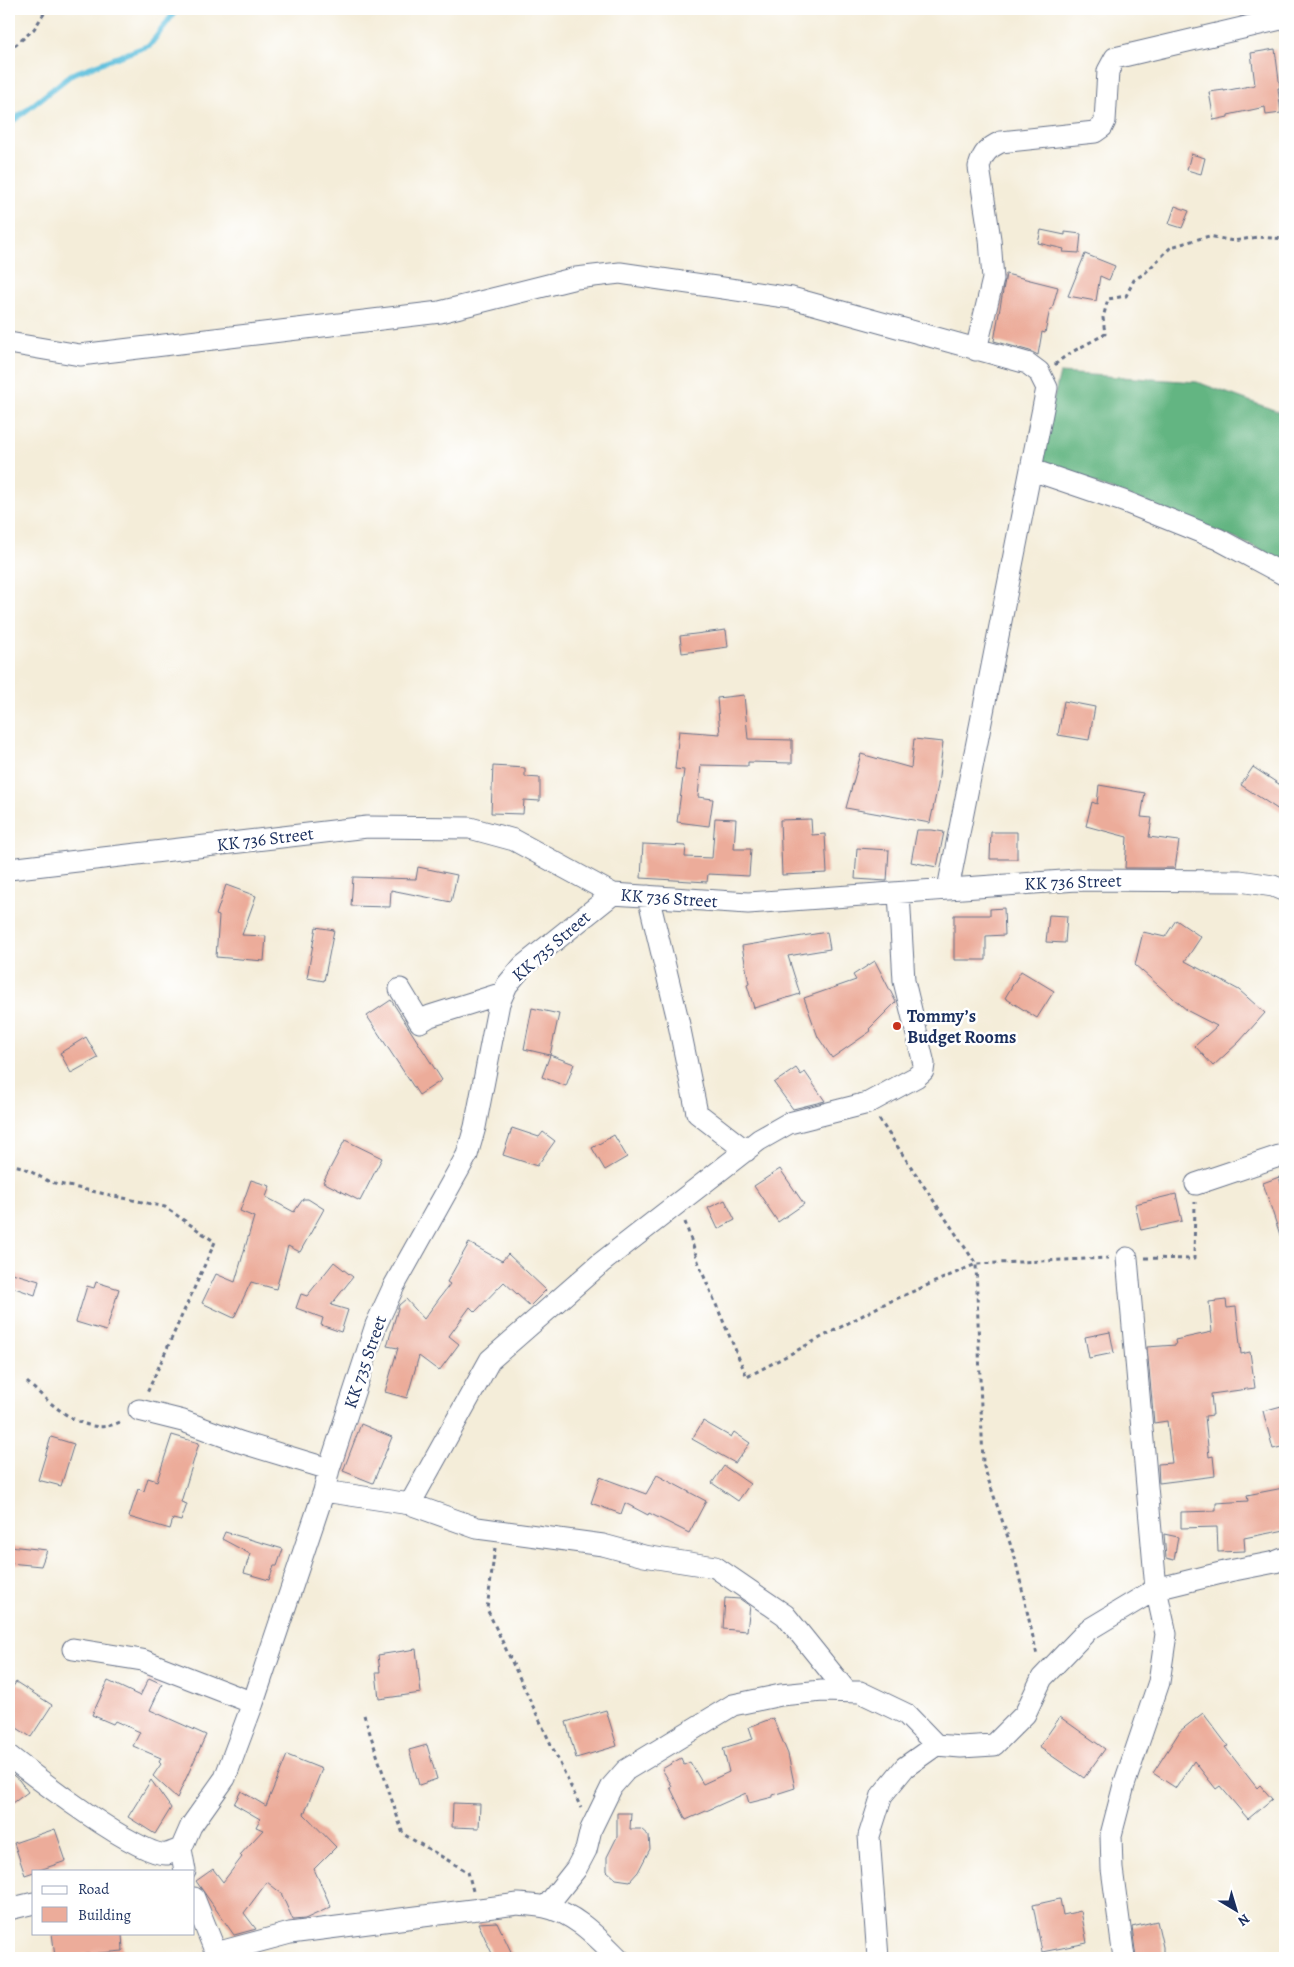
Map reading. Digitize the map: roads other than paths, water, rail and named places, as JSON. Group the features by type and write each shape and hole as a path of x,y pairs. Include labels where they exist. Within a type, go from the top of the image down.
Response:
{"street":[{"path":"976,350 993,279 990,239 979,167 982,155 989,147 1001,142 1095,132 1102,127 1105,120 1108,71 1115,58 1285,18"},
{"path":"9,343 80,355 440,312 576,278 620,273 792,298 1026,363 1039,372 1048,388 948,889"},
{"path":"1032,470 1123,501 1218,538 1285,575"},
{"name":"KK 736 Street","path":"9,869 367,827 470,828 514,840 613,894 748,903 1077,880 1240,881 1273,886 1285,891"},
{"path":"410,1504 490,1360 601,1263 759,1140 789,1122 868,1103 916,1077 923,1071 924,1064 904,981 899,893"},
{"name":"KK 735 Street","path":"181,1849 191,1826 225,1778 253,1703 324,1491 329,1469 376,1324 394,1286 466,1156 475,1127 494,1027 503,993 507,985 524,966 613,894"},
{"path":"648,896 678,1020 697,1113 746,1151"},
{"path":"400,989 420,1022 430,1016 503,993"},
{"path":"1196,1184 1285,1154"},
{"path":"1124,1958 1112,1869 1111,1835 1124,1785 1159,1682 1166,1634 1156,1589 1127,1258"},
{"path":"139,1410 183,1421 240,1442 329,1469"},
{"path":"324,1491 410,1504 477,1528 603,1545 644,1556 715,1567 785,1615 846,1692"},
{"path":"878,1958 869,1836 882,1795 905,1767 936,1745 962,1747 994,1745 1025,1714 1042,1678 1088,1630 1156,1589 1275,1562 1285,1558"},
{"path":"73,1650 142,1660 253,1703"},
{"path":"546,1907 576,1869 586,1850 591,1829 612,1786 626,1770 733,1705 781,1695 822,1691 860,1692 906,1714 936,1745"},
{"path":"9,1756 63,1798 138,1845 165,1854 181,1849 185,1870"},
{"path":"195,1901 216,1956 290,1932 518,1904 546,1907 566,1914 586,1928 618,1958"},
{"path":"9,1909 32,1903"}],"waterway":[{"path":"9,124 72,74 150,45 177,9"}],"place":[{"name":"Tommy’s Budget Rooms","path":"897,1026"}]}
